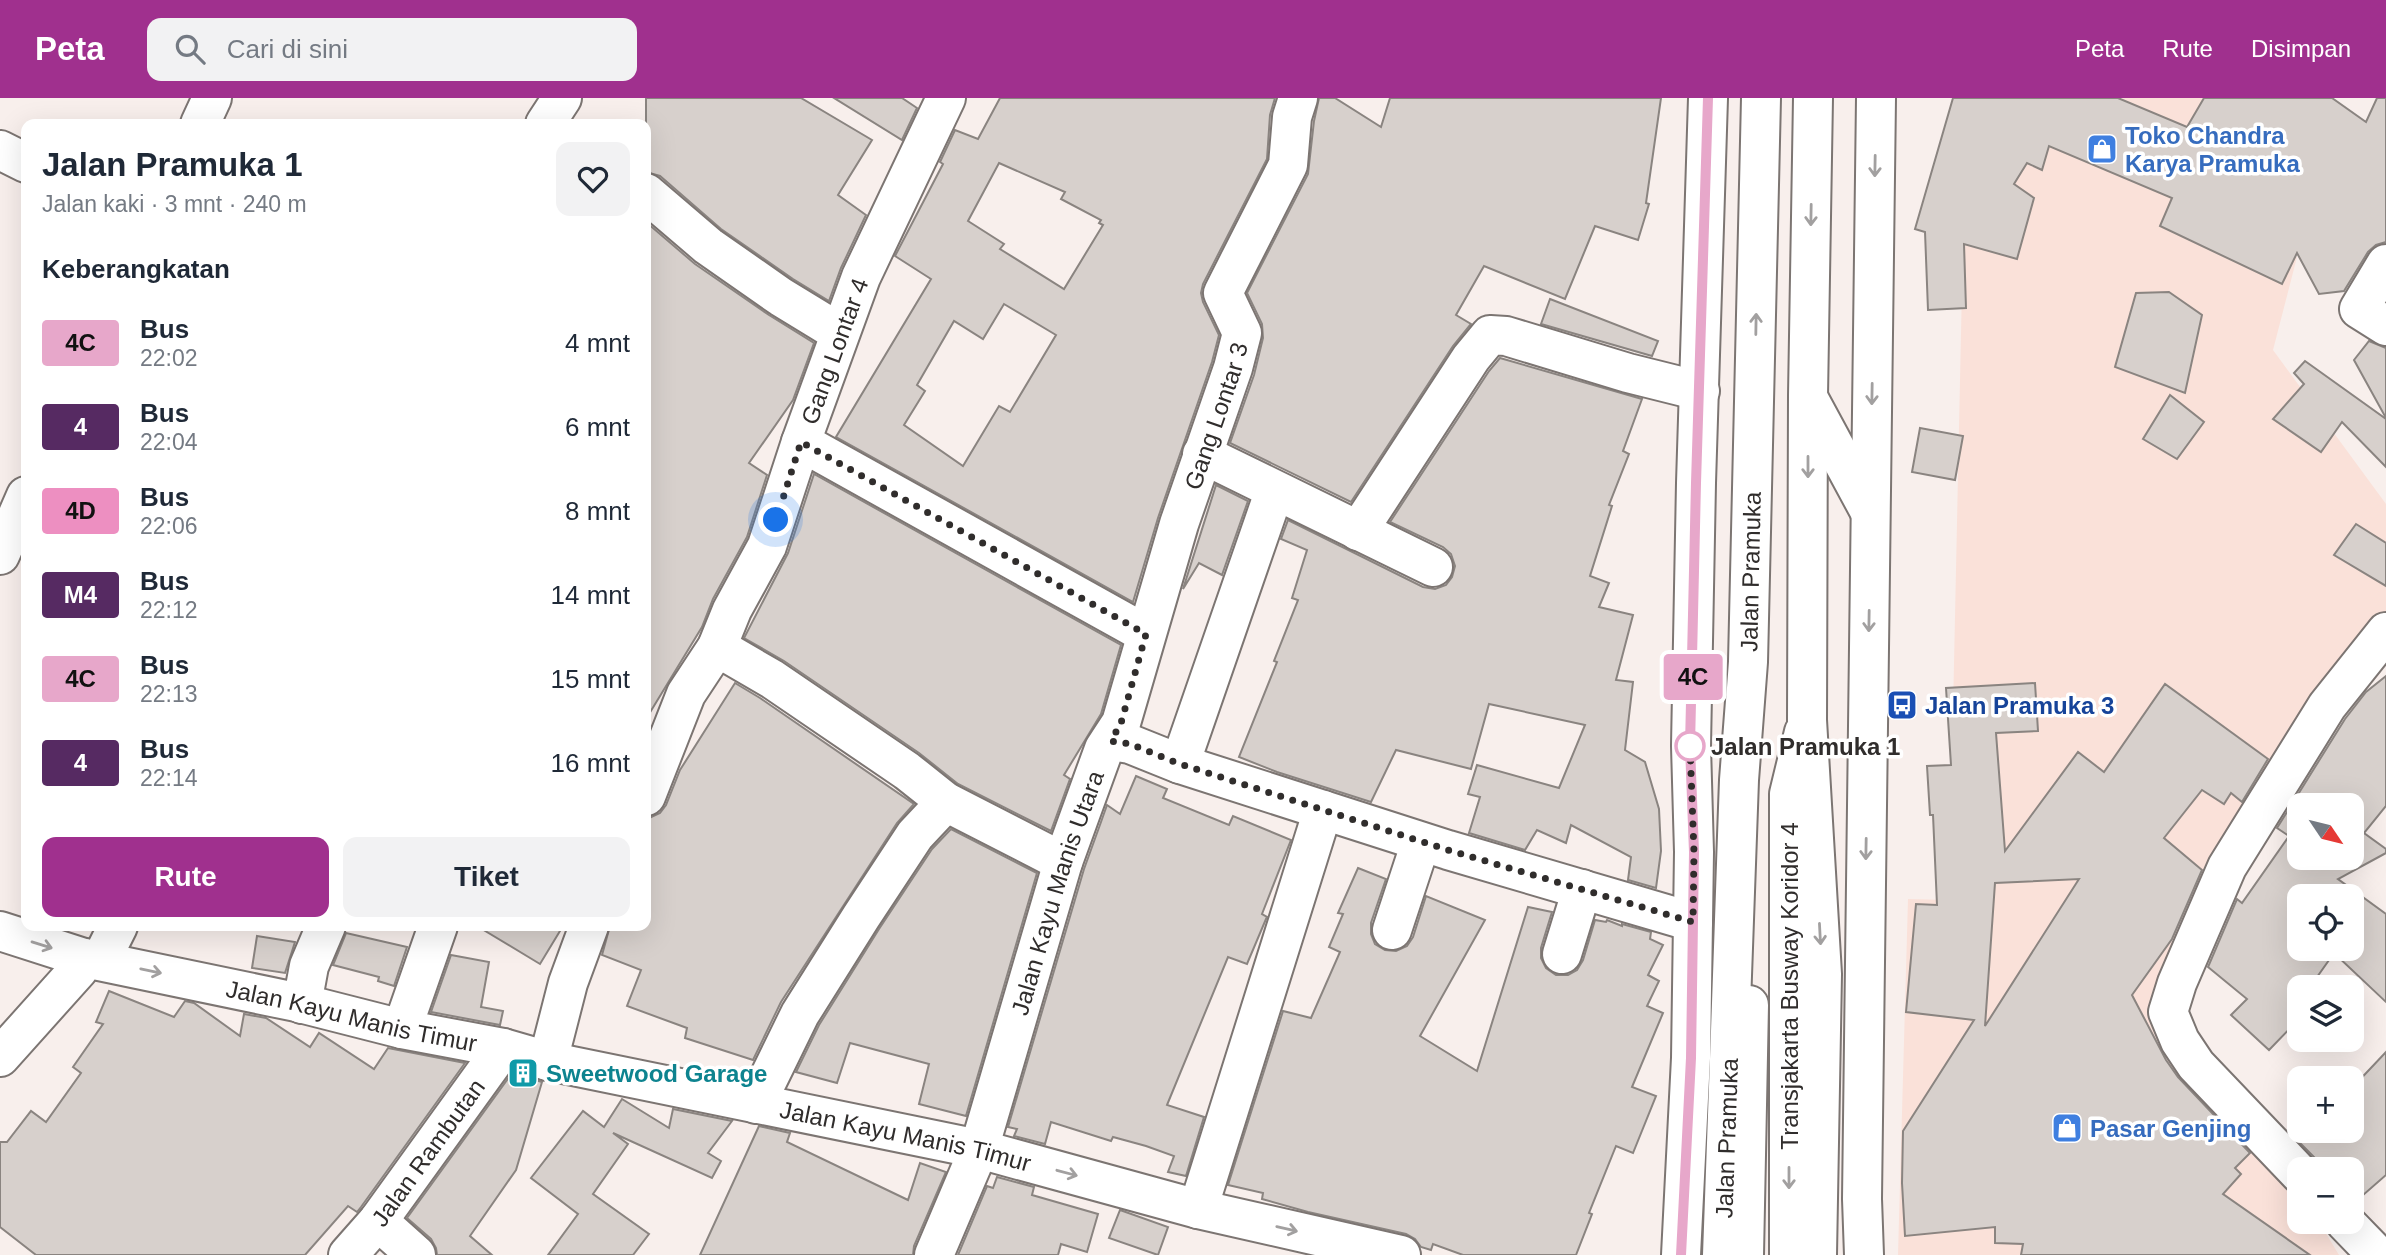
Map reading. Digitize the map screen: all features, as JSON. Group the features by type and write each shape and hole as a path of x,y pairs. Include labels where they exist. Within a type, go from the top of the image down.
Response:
{"street":[{"path":"202,119 212,98"},
{"name":"Gang Lontar 4","path":"651,783 686,694 717,647 732,610 767,546 801,442 861,277 946,98"},
{"name":"Gang Lontar 3","path":"1111,741 1121,723 1146,634 1242,333 1223,293 1288,165 1292,117 1298,98"},
{"name":"Jalan Pramuka","path":"1681,1255 1691,1058 1694,852 1690,746 1708,98"},
{"name":"Jalan Pramuka","path":"1722,1255 1739,780 1748,662 1761,98"},
{"path":"1813,98 1808,396 1807,720 1822,974 1817,1255"},
{"path":"1864,1255 1862,1199 1876,98"},
{"path":"0,150 21,160"},
{"path":"651,197 708,246 781,297 840,333"},
{"path":"2372,317 2386,264"},
{"path":"1358,531 1471,358 1490,335 1506,336 1628,373 1700,391"},
{"path":"1696,483 1755,363"},
{"path":"1808,396 1871,514"},
{"path":"801,442 1146,634"},
{"path":"1202,454 1433,567"},
{"path":"1180,764 1270,504"},
{"path":"0,555 21,513"},
{"path":"2287,1160 2196,1065 2180,1041 2168,1012 2177,983 2227,867 2328,706 2386,632"},
{"path":"717,647 772,679 907,771 946,802 1063,862"},
{"name":"Transjakarta Busway Koridor 4","path":"1744,1255 1755,752 1748,662"},
{"name":"Transjakarta Busway Koridor 4","path":"1788,1255 1789,794 1807,720"},
{"name":"Jalan Kayu Manis Utara","path":"934,1255 971,1168 1063,862 1104,749 1111,741 1130,744 1180,764 1421,842 1693,922"},
{"path":"756,1104 800,1014 861,917 915,835 946,802"},
{"path":"1198,1209 1323,810"},
{"path":"1392,930 1421,842"},
{"path":"1562,954 1582,890"},
{"name":"Jalan Kayu Manis Timur","path":"0,931 93,959 302,1004 402,1029 503,1048 548,1061 756,1104 971,1168 1198,1209 1400,1255"},
{"path":"0,1056 78,970 93,959 114,931"},
{"path":"302,1004 309,966 324,931"},
{"path":"402,1029 436,931"},
{"path":"548,1061 568,983 587,931"},
{"name":"Jalan Rambutan","path":"348,1255 378,1221 503,1048"},
{"path":"378,1221 416,1255"},
{"path":"2357,1234 2377,1255"}],"shaded area":[{"path":"1966,98 2238,98 2191,198 2297,257 2273,350 2386,504 2386,613 2289,756 2156,1032 2166,1058 2287,1185 2287,1234 2326,1234 2339,1255 1898,1255 1908,899 1949,900"}],"building":[{"path":"646,98 801,98 872,140 838,195 866,215 829,301 721,229 660,176 651,173 651,119 646,119"},
{"path":"834,98 902,98 917,108 902,140"},
{"path":"1000,98 1275,98 1270,115 1267,159 1203,284 1203,302 1219,335 1133,602 836,437 931,279 895,256 943,164 940,162 955,130 978,139","holes":["999,163 1065,192 1061,199 1101,220 1099,223 1103,225 1064,289 1000,249 1004,244 968,221","1004,304 1056,335 1010,412 999,406 963,466 904,425 925,391 917,385 954,321 983,339"]},
{"path":"1319,98 1335,98 1381,127 1390,98 1661,98 1646,203 1649,204 1638,240 1595,226 1565,299 1484,266 1456,315 1471,324 1453,346 1351,502 1230,443 1254,375 1263,338 1262,324 1247,293 1308,174"},
{"path":"1953,98 2118,98 2187,127 2204,98 2332,98 2366,122 2377,98 2386,98 2386,242 2376,245 2368,252 2344,291 2319,294 2297,253 2282,284 2160,226 2172,198 2049,146 2042,170 2027,163 2014,184 2034,198 2017,259 1964,244 1966,308 1928,310 1925,232 1915,229"},
{"path":"651,226 695,264 814,343 793,400 749,463 767,475 747,537 713,599 702,627 651,711"},
{"path":"2169,292 2202,315 2185,393 2115,367 2136,293"},
{"path":"1550,299 1658,341 1652,356 1541,324"},
{"path":"2369,341 2386,348 2386,418 2354,360"},
{"path":"1500,358 1642,399 1623,451 1629,454 1609,505 1612,506 1590,576 1609,583 1599,607 1633,615 1616,680 1633,682 1625,750 1645,762 1659,809 1661,851 1656,888 1628,880 1631,857 1571,825 1566,843 1537,830 1525,850 1469,833 1480,797 1468,794 1477,765 1559,788 1585,725 1489,704 1471,769 1396,750 1371,802 1239,757 1277,662 1274,661 1298,600 1292,598 1307,550 1281,539 1288,520 1423,587 1435,589 1446,585 1455,566 1451,554 1443,547 1390,522"},
{"path":"2305,361 2386,419 2386,467 2342,422 2321,452 2273,419 2304,384 2294,373"},
{"path":"2170,395 2204,422 2177,459 2143,439"},
{"path":"1920,428 1963,436 1955,480 1912,472"},
{"path":"814,474 1121,645 1101,714 1064,775 1070,779 1051,831 958,784 919,753 784,661 744,638 788,553"},
{"path":"1216,485 1248,501 1222,575 1199,563 1183,589"},
{"path":"2356,524 2386,543 2386,586 2334,555"},
{"path":"2386,676 2386,806 2364,833 2364,793 2299,793 2345,719 2366,692"},
{"path":"735,683 914,804 897,823 781,1002 753,1060 685,1038 687,1028 627,1006 641,970 602,955 609,931 651,931 651,817 660,813 666,805 680,770"},
{"name":"Pasar Genjing","path":"2035,683 2038,731 1996,733 2005,851 2078,752 2104,772 2165,684 2268,759 2242,802 2231,793 2224,804 2202,790 2164,838 2202,870 2172,939 2132,995 2166,1060 2178,1077 2250,1153 2235,1168 2241,1174 2223,1194 2310,1255 2021,1255 2023,1244 1995,1243 1995,1227 1905,1236 1903,1131 1974,1020 1906,1012 1916,904 1937,905 1933,815 1930,815 1927,766 1951,765 1946,688","holes":["2079,879 1985,1026 1995,883"]},
{"path":"1136,776 1167,789 1163,798 1229,825 1233,816 1291,840 1262,914 1267,917 1247,964 1228,957 1167,1105 1204,1117 1186,1176 1168,1172 1174,1156 1146,1146 1113,1137 1111,1141 1051,1122 1045,1144 1014,1136 1017,1129 1008,1127 1084,869 1107,805 1120,814"},
{"path":"2287,812 2287,835 2277,828"},
{"path":"951,829 1037,873 966,1116 919,1104 929,1064 850,1043 837,1083 796,1072 819,1025 879,929 932,849"},
{"path":"2364,833 2386,849 2386,853 2364,865"},
{"path":"2287,839 2287,870 2355,870 2338,879 2345,884 2287,884 2287,961 2328,961 2318,975 2287,975 2287,1031 2269,1050 2231,1015 2247,999 2208,967 2237,899 2242,903"},
{"path":"1358,868 1386,879 1371,923 1375,944 1385,950 1396,951 1407,946 1413,937 1426,896 1485,920 1420,1036 1477,1071 1528,907 1552,912 1541,948 1541,958 1546,968 1556,975 1568,975 1577,970 1583,960 1595,920 1607,920 1651,932 1650,939 1663,945 1648,975 1659,981 1647,1006 1663,1013 1632,1087 1656,1096 1633,1153 1616,1146 1589,1213 1592,1214 1576,1255 1463,1255 1433,1244 1431,1250 1421,1247 1415,1239 1406,1234 1308,1212 1262,1199 1263,1193 1228,1185 1283,1011 1311,1018 1340,952 1329,947 1343,914 1338,913"},
{"path":"2364,898 2386,914 2386,1002 2364,981 2364,975 2357,975 2342,961 2364,961"},
{"path":"485,931 560,931 540,964"},
{"path":"346,933 407,947 394,986 378,981 379,977 333,965"},
{"path":"257,936 295,942 285,973 252,968"},
{"path":"451,955 489,962 481,1007 503,1011 500,1025 431,1012"},
{"path":"109,991 174,1017 185,1001 194,1003 240,1036 244,1014 266,1018 310,1047 319,1033 374,1069 388,1048 465,1063 357,1212 348,1206 305,1255 36,1255 0,1227 0,1142 7,1142 31,1111 46,1122 81,1073 73,1067 103,1024 96,1022"},
{"path":"2386,1052 2386,1175 2364,1194 2364,1157 2314,1157 2300,1143 2364,1143 2364,1075"},
{"path":"512,1073 542,1082 516,1170 470,1236 492,1255 437,1255 431,1239 407,1218"},
{"path":"622,1099 669,1128 673,1109 732,1121 708,1153 721,1161 712,1178 613,1133 628,1144 593,1194 649,1234 633,1255 548,1255 578,1214 531,1178 583,1111 604,1127"},
{"path":"759,1126 790,1133 787,1142 908,1200 920,1163 946,1172 914,1246 913,1255 700,1255"},
{"path":"997,1177 1034,1187 1032,1195 1098,1214 1087,1252 1061,1244 1058,1255 958,1255 987,1186 993,1188"},
{"path":"1120,1210 1168,1227 1158,1255 1109,1238"}],"bus line":[{"name":"4C","path":"1681,1255 1691,1058 1694,852 1690,746 1708,98"}],"place":[{"name":"Toko Chandra Karya Pramuka","path":"2102,149"},
{"name":"Jalan Pramuka 3","path":"1902,705"},
{"name":"Jalan Pramuka 1","path":"1690,746"},
{"name":"Sweetwood Garage","path":"523,1073"},
{"name":"Pasar Genjing","path":"2067,1128"}],"route":[{"path":"776,520 801,442 1146,634 1121,723 1111,741 1130,744 1180,764 1448,850 1693,922 1694,852 1690,746"}]}
